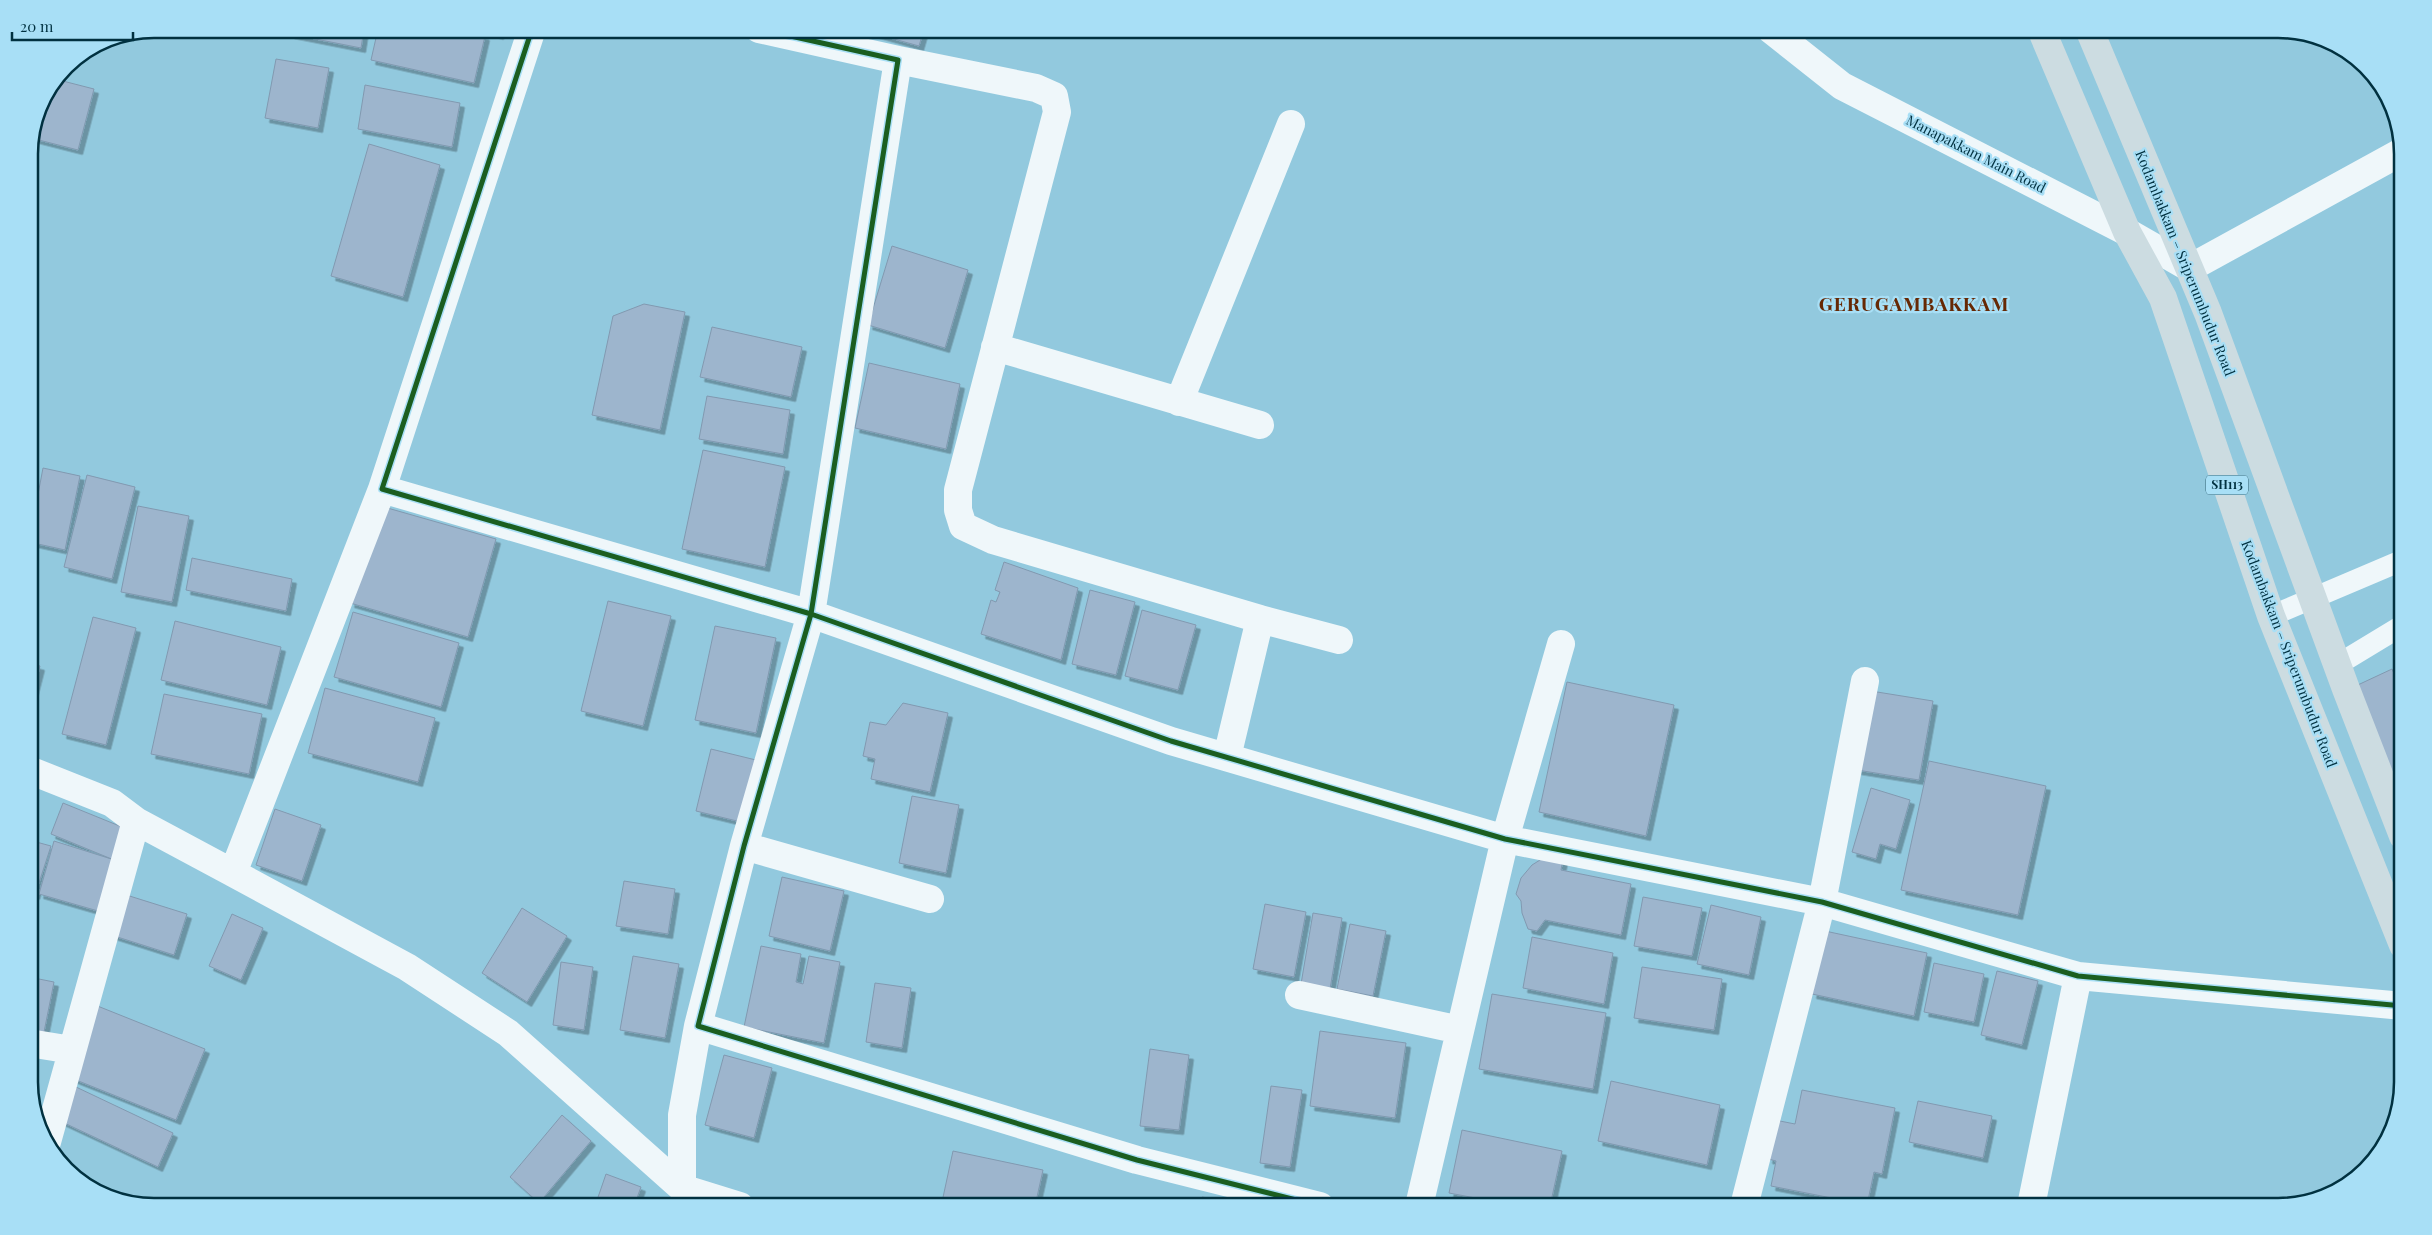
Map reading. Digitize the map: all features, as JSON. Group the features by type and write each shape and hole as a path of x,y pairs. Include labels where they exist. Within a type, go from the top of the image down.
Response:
{"main road":[{"name":"Kodambakkam – Sriperumbudur Road","path":"2045,38 2127,232 2163,298 2271,616 2394,923"},
{"name":"Kodambakkam – Sriperumbudur Road","path":"2093,38 2190,268 2337,665 2394,813"}],"street":[{"path":"233,873 382,490 529,38"},
{"path":"799,38 1036,88 1054,96 1057,112 958,490 958,510 963,526 993,540 1260,619 1339,640"},
{"name":"Manapakkam Main Road","path":"1781,38 1842,86 2127,232 2190,268"},
{"path":"682,1188 682,1115 698,1026 744,846 811,614 898,60"},
{"path":"1179,402 1291,124"},
{"path":"2190,268 2394,156"},
{"path":"996,347 1260,425"},
{"path":"382,490 811,614 1171,741 1505,839 1822,902 2078,976 2394,1005"},
{"path":"1227,757 1260,619"},
{"path":"1421,1198 1505,839 1561,644"},
{"path":"1746,1198 1822,902 1865,681"},
{"path":"38,774 112,803 136,821 407,967 508,1033 682,1188 714,1198"},
{"path":"49,1134 136,821"},
{"path":"744,846 930,899"},
{"path":"2033,1198 2078,976"},
{"path":"1299,995 1460,1030"},
{"path":"698,1026 1137,1160 1288,1198"},
{"path":"38,1045 72,1050"}],"lane":[{"path":"2271,616 2394,564"},
{"path":"2337,665 2394,630"}],"building":[{"path":"310,38 363,38 361,48"},
{"path":"376,38 485,38 474,83 371,60"},
{"path":"890,38 921,38 919,46"},
{"path":"276,59 329,68 318,128 265,118"},
{"path":"63,81 94,89 78,150 39,140 41,123 46,109"},
{"path":"365,85 460,103 452,147 358,129"},
{"path":"369,144 440,165 403,297 331,276"},
{"path":"892,246 968,270 945,348 868,325"},
{"path":"644,304 685,312 660,430 592,415 613,316"},
{"path":"712,327 802,347 791,397 700,377"},
{"path":"869,363 960,384 946,449 855,428"},
{"path":"707,396 790,410 783,454 699,439"},
{"path":"703,450 785,467 765,567 682,549"},
{"path":"43,468 80,476 65,550 38,544 38,494"},
{"path":"87,475 135,487 112,579 64,567"},
{"path":"377,505 496,539 468,637 350,603"},
{"path":"138,506 189,516 172,602 121,592"},
{"path":"192,558 292,579 286,611 186,590"},
{"path":"1004,562 1078,588 1061,660 981,634 991,600 996,602 1000,592 995,590"},
{"path":"1090,590 1135,602 1116,675 1072,664"},
{"path":"608,601 671,616 643,726 581,711"},
{"path":"1142,610 1196,625 1178,690 1125,676"},
{"path":"353,612 459,643 441,707 334,677"},
{"path":"93,617 136,628 106,745 62,734"},
{"path":"175,621 281,647 267,705 161,680"},
{"path":"715,626 776,638 756,733 695,720"},
{"path":"2392,669 2394,674 2394,791 2347,690"},
{"path":"1567,682 1674,705 1646,836 1539,812"},
{"path":"325,688 435,718 418,782 308,753"},
{"path":"1871,691 1933,701 1919,780 1857,770"},
{"path":"164,694 262,714 249,774 151,754"},
{"path":"903,703 948,713 930,792 871,779 875,759 863,756 870,722 886,725"},
{"path":"711,749 756,760 741,822 696,811"},
{"path":"1929,761 2046,786 2018,915 1901,890"},
{"path":"1871,788 1910,800 1896,849 1880,844 1876,859 1852,852"},
{"path":"912,796 959,805 946,873 899,863"},
{"path":"63,803 127,829 114,860 51,834"},
{"path":"275,809 321,825 302,881 256,865"},
{"path":"54,841 121,862 105,913 39,894"},
{"path":"38,842 51,846 38,886"},
{"path":"1548,855 1563,859 1561,870 1631,884 1621,935 1545,920 1537,931 1528,929 1522,913 1521,901 1516,894 1521,878 1532,865"},
{"path":"782,877 844,891 830,951 769,936"},
{"path":"624,881 675,889 668,934 616,926"},
{"path":"120,893 187,914 174,955 108,934"},
{"path":"1643,897 1702,908 1692,956 1634,946"},
{"path":"1265,904 1306,912 1294,977 1253,969"},
{"path":"1711,905 1761,917 1749,975 1697,964"},
{"path":"522,908 567,936 527,1002 482,973"},
{"path":"1313,913 1342,918 1330,989 1301,984"},
{"path":"232,914 263,928 241,980 209,966"},
{"path":"1350,924 1386,931 1373,996 1337,989"},
{"path":"1825,931 1927,953 1914,1016 1812,994"},
{"path":"1532,937 1613,953 1604,1004 1523,988"},
{"path":"761,946 801,954 796,982 803,984 809,956 840,962 824,1043 744,1027"},
{"path":"633,956 679,964 665,1038 620,1030"},
{"path":"561,962 593,967 584,1030 553,1025"},
{"path":"1934,963 1984,974 1974,1022 1924,1012"},
{"path":"1642,967 1722,979 1714,1030 1634,1018"},
{"path":"1997,971 2038,981 2022,1045 1981,1035"},
{"path":"38,979 54,982 43,1037 38,1036"},
{"path":"875,983 911,988 902,1048 866,1042"},
{"path":"1492,994 1606,1013 1593,1089 1479,1069"},
{"path":"95,1005 205,1049 176,1120 66,1076"},
{"path":"1320,1031 1406,1043 1395,1118 1310,1106"},
{"path":"1150,1049 1189,1055 1179,1130 1140,1126"},
{"path":"724,1055 772,1068 754,1138 705,1125"},
{"path":"1611,1081 1720,1105 1707,1165 1598,1141"},
{"path":"1271,1086 1302,1090 1290,1167 1260,1163"},
{"path":"76,1087 173,1133 158,1167 60,1121"},
{"path":"1802,1090 1895,1108 1882,1174 1874,1172 1868,1198 1832,1198 1771,1186 1776,1161 1768,1159 1775,1120 1795,1124"},
{"path":"1918,1101 1992,1116 1983,1158 1909,1142"},
{"path":"562,1115 591,1141 543,1198 533,1198 510,1177"},
{"path":"1462,1130 1562,1151 1552,1198 1476,1198 1449,1193"},
{"path":"953,1151 1043,1170 1037,1198 943,1198"},
{"path":"606,1174 641,1187 637,1198 598,1198"}],"cycle path":[{"path":"529,38 382,489 811,614 1171,741 1505,839 1822,902 2078,976 2394,1005"},
{"path":"799,38 898,60 811,614 744,846 698,1026 1137,1160 1288,1198"}],"district":[{"name":"GERUGAMBAKKAM","path":"1914,304"}]}
